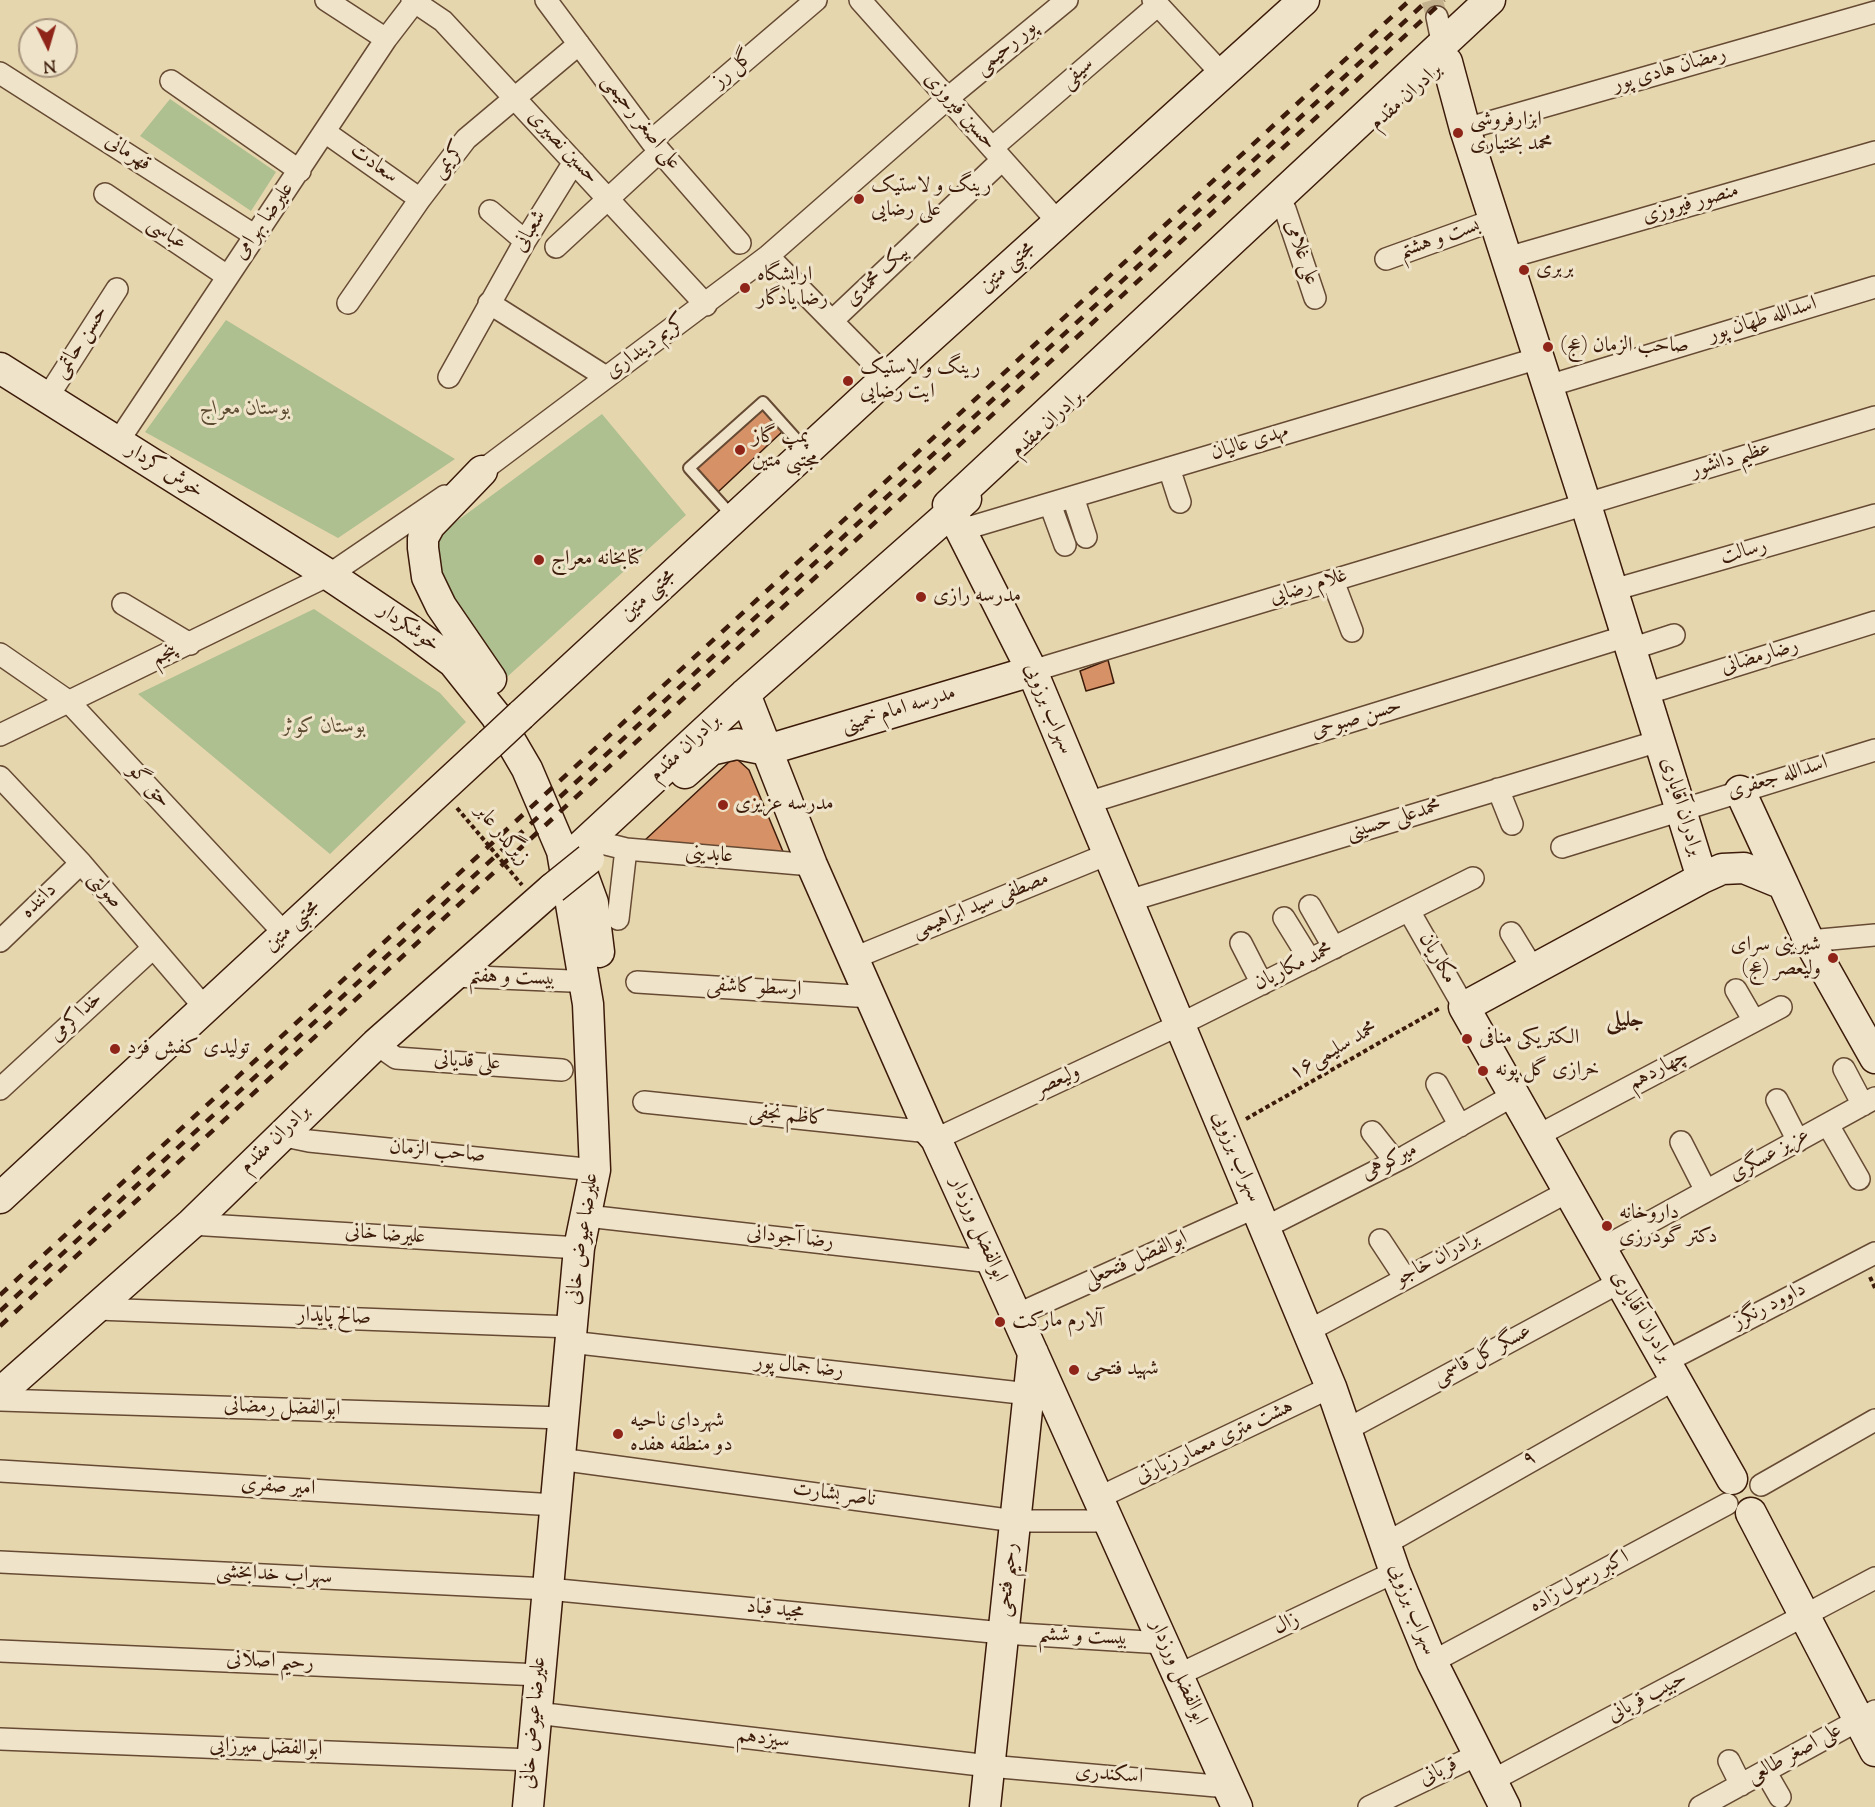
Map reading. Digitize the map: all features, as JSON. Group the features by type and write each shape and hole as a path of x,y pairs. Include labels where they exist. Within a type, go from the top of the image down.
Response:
{"street":[{"path":"326,0 386,39"},
{"name":"علی اصغر رحیمی","path":"546,0 656,146 740,243"},
{"name":"گل رز","path":"556,248 656,146 816,0"},
{"name":"پور رحیمی","path":"948,98 1066,0"},
{"name":"مجتبی متین","path":"0,1198 734,517 1304,0"},
{"name":"برادران مقدم","path":"953,516 1442,41 1490,0"},
{"name":"برادران مقدم","path":"599,847 745,694 953,516 1285,209 1442,41 1514,0"},
{"name":"علیرضا بهرامی","path":"117,443 254,235 300,171 386,39 414,1"},
{"name":"حسین نصیری","path":"414,1 443,21 706,305"},
{"name":"حسین فیروزی","path":"866,2 1059,223"},
{"path":"1155,3 1222,74"},
{"name":"سیفی","path":"997,154 1155,3"},
{"name":"رمضان هادی پور","path":"1465,129 1875,12"},
{"name":"برادران آقایاری","path":"1442,41 1465,129 1613,590 1702,878 1533,969 1461,1002 1670,1370 1737,1499 1804,1615 1867,1716 1875,1751"},
{"name":"کریمی","path":"348,303 420,199 466,140 579,44"},
{"name":"قهرمانی","path":"0,73 254,235"},
{"path":"171,81 300,171"},
{"name":"کریم دینداری","path":"329,575 482,471 706,305 768,256 948,98"},
{"name":"سعادت","path":"325,132 420,199"},
{"name":"منصور فیروزی","path":"1507,258 1875,152"},
{"name":"بیک محمدی","path":"832,321 997,154"},
{"name":"شعبانی","path":"449,377 525,240 574,162"},
{"name":"عباسی","path":"105,194 227,276"},
{"name":"علی غلامی","path":"1285,209 1316,298"},
{"path":"490,211 525,240"},
{"name":"بست و هشتم","path":"1386,259 1494,220"},
{"path":"768,256 887,377"},
{"name":"اسدالله طهان پور","path":"1543,372 1875,287"},
{"name":"حسن حاتمی","path":"47,398 117,289"},
{"path":"489,303 606,377"},
{"name":"خوش کردار","path":"0,368 329,575"},
{"name":"مهدی عالیان","path":"953,516 1050,504 1168,468 1543,372"},
{"name":"عظیم دانشور","path":"1586,505 1875,417"},
{"path":"1168,468 1180,502"},
{"path":"482,471 430,525 423,538 423,548 427,577 487,689"},
{"path":"1073,497 1086,537"},
{"path":"1050,504 1065,545"},
{"name":"غلام رضایی","path":"1032,671 1586,505"},
{"name":"رسالت","path":"1613,590 1875,515"},
{"name":"سهراب برزویی","path":"953,516 1032,671 1331,1387 1395,1572 1432,1662 1505,1807"},
{"name":"پنجم","path":"0,735 329,575"},
{"name":"خوشکردار","path":"329,575 405,626 487,689"},
{"path":"1333,581 1352,632"},
{"path":"123,604 190,644"},
{"name":"رضارمضانی","path":"1645,694 1875,621"},
{"name":"حسن صبوحی","path":"1087,803 1629,643 1674,635"},
{"name":"حق گو","path":"0,654 68,701 285,934"},
{"name":"مدرسه امام خمینی","path":"766,750 1032,671"},
{"name":"علیرضا عیوض خانی","path":"487,689 527,769 562,851 588,1004 595,1170 579,1248 528,1807"},
{"name":"ابوالفضل ورزدار","path":"745,694 812,865 1232,1797"},
{"name":"محمدعلی حسینی","path":"1128,901 1659,741"},
{"name":"برادران مقدم","path":"0,1393 186,1220 372,1041 543,887 599,847 711,750 737,744 766,750"},
{"name":"اسدالله جعفری","path":"1562,848 1875,750"},
{"path":"1498,789 1512,824"},
{"path":"1740,791 1809,941 1875,1058"},
{"name":"صولتی","path":"5,792 81,863 205,1008"},
{"path":"599,847 618,919"},
{"name":"عابدینی","path":"599,847 812,865"},
{"name":"مصطفی سید ابراهیمی","path":"854,958 1108,854"},
{"name":"داننده","path":"0,941 81,863"},
{"path":"1702,878 1722,868 1744,868 1782,884"},
{"name":"محمد مکاریان","path":"1179,1025 1473,878"},
{"path":"1310,906 1334,948"},
{"name":"مکاریان","path":"1409,911 1461,1002"},
{"path":"1284,918 1310,960"},
{"path":"1510,933 1533,969"},
{"path":"1809,941 1875,935"},
{"path":"1241,943 1262,984"},
{"name":"خداکرمی","path":"0,1089 153,948"},
{"name":"بیست و هفتم","path":"450,973 571,981"},
{"name":"ارسطو کاشفی","path":"637,982 871,997"},
{"path":"1736,990 1754,1022"},
{"name":"چهاردهم","path":"1537,1136 1781,1007"},
{"name":"ولیعصر","path":"933,1136 1179,1025"},
{"name":"علی قدیانی","path":"372,1041 396,1058 562,1070"},
{"path":"1844,1069 1869,1102"},
{"path":"1437,1084 1460,1125"},
{"name":"میرکوهی","path":"1260,1217 1395,1161 1514,1095"},
{"path":"1777,1100 1798,1141"},
{"name":"کاظم نجفی","path":"644,1102 933,1136"},
{"name":"عزیز عسگری","path":"1601,1249 1869,1102"},
{"path":"1828,1125 1858,1179"},
{"name":"صاحب الزمان","path":"276,1132 309,1141 595,1170"},
{"path":"1372,1132 1395,1161"},
{"path":"1681,1142 1706,1191"},
{"name":"برادران خاجو","path":"1308,1331 1569,1191"},
{"name":"رضا آجودانی","path":"587,1216 992,1262"},
{"name":"ابوالفضل فتحعلی","path":"1016,1315 1260,1217"},
{"name":"علیرضا خانی","path":"186,1220 579,1248"},
{"path":"1380,1240 1405,1278"},
{"name":"داوود رنگرز","path":"1670,1370 1875,1253"},
{"name":"عسگر گل قاسمی","path":"1346,1430 1620,1282"},
{"name":"برادران مقدم","path":"0,1380 93,1305"},
{"name":"صالح پایدار","path":"93,1305 571,1335"},
{"name":"رضا جمال پور","path":"571,1335 1029,1394"},
{"name":"رحیم فتحی","path":"985,1807 1033,1353"},
{"name":"۹","path":"1385,1544 1670,1370"},
{"name":"هشت متری معمار زیارتی","path":"1103,1510 1331,1387"},
{"name":"ابوالفضل رمضانی","path":"0,1400 563,1418"},
{"path":"1761,1485 1875,1419"},
{"name":"ناصر بشارت","path":"560,1459 1015,1521 1103,1510"},
{"name":"امیر صفری","path":"0,1471 555,1505"},
{"path":"1738,1476 1751,1476 1761,1485 1763,1502 1737,1499 1738,1476"},
{"name":"اکبر رسول زاده","path":"1432,1662 1737,1499"},
{"name":"سهراب خدابخشی","path":"0,1562 548,1589"},
{"name":"زال","path":"1178,1675 1395,1572"},
{"name":"حبیب قربانی","path":"1484,1768 1804,1615 1875,1578"},
{"name":"مجید قباد","path":"548,1589 1003,1633"},
{"name":"بیست و ششم","path":"1003,1633 1163,1643"},
{"name":"رحیم اصلانی","path":"0,1651 540,1675"},
{"name":"سیزدهم","path":"536,1713 989,1766"},
{"name":"علی اصغر طالعی","path":"1700,1807 1867,1716"},
{"name":"ابوالفضل میرزایی","path":"0,1738 532,1760"},
{"path":"1729,1761 1742,1785"},
{"name":"اسکندری","path":"989,1766 1232,1797"},
{"name":"قربانی","path":"1369,1807 1484,1768"},
{"path":"1765,1772 1780,1797"}],"lane":[{"path":"734,517 689,468 763,402 806,451"}],"path":[{"name":"زیرگدر عابر","path":"441,789 543,887"},
{"name":"محمد سلیمی۱۶","path":"1224,1132 1461,1002"}],"green space":[{"path":"170,99 276,172 251,211 140,136"},
{"name":"بوستان معراج","path":"226,320 455,459 338,538 145,432"},
{"path":"602,414 686,515 507,677 452,611 434,568 438,535"},
{"name":"بوستان کوثر","path":"314,609 440,693 466,722 330,854 138,694"}],"building":[{"name":"پمپ گاز مجتبی متین","path":"764,409 783,431 718,492 696,468"},
{"path":"1108,660 1114,683 1086,691 1080,671"},
{"name":"مدرسه عزیزی","path":"738,760 749,770 784,854 645,840 730,761"}],"tunnel":[{"path":"1432,0 1437,17"}],"railway":[{"path":"0,1295 1410,0"},
{"path":"0,1311 1428,0"},
{"path":"0,1326 1444,0"}],"place":[{"name":"ابزارفروشی محمد بختیاری","path":"1458,133"},
{"name":"رینگ و لاستیک علی رضایی","path":"859,199"},
{"name":"بربری","path":"1524,270"},
{"name":"ارایشگاه رضا یادگار","path":"745,288"},
{"name":"صاحب الزمان (عج)","path":"1548,347"},
{"name":"رینگ و لاستیک ایت رضایی","path":"848,381"},
{"name":"پمپ گاز مجتبی متین","path":"740,450"},
{"name":"کتابخانه معراج","path":"539,560"},
{"name":"مدرسه رازی","path":"921,597"},
{"name":"مدرسه عزیزی","path":"723,805"},
{"name":"شیرینی سرای ولیعصر (عج)","path":"1833,958"},
{"name":"الکتریکی منافی","path":"1467,1039"},
{"name":"تولیدی کفش فرد","path":"115,1049"},
{"name":"خرازی گل پونه","path":"1483,1071"},
{"name":"داروخانه دکتر گودرزی","path":"1607,1226"},
{"name":"آلارم مارکت","path":"1000,1322"},
{"name":"شهید فتحی","path":"1074,1370"},
{"name":"شهردای ناحیه دو منطقه هفده","path":"618,1434"}],"district":[{"name":"جلیلی","path":"1625,1022"}]}
